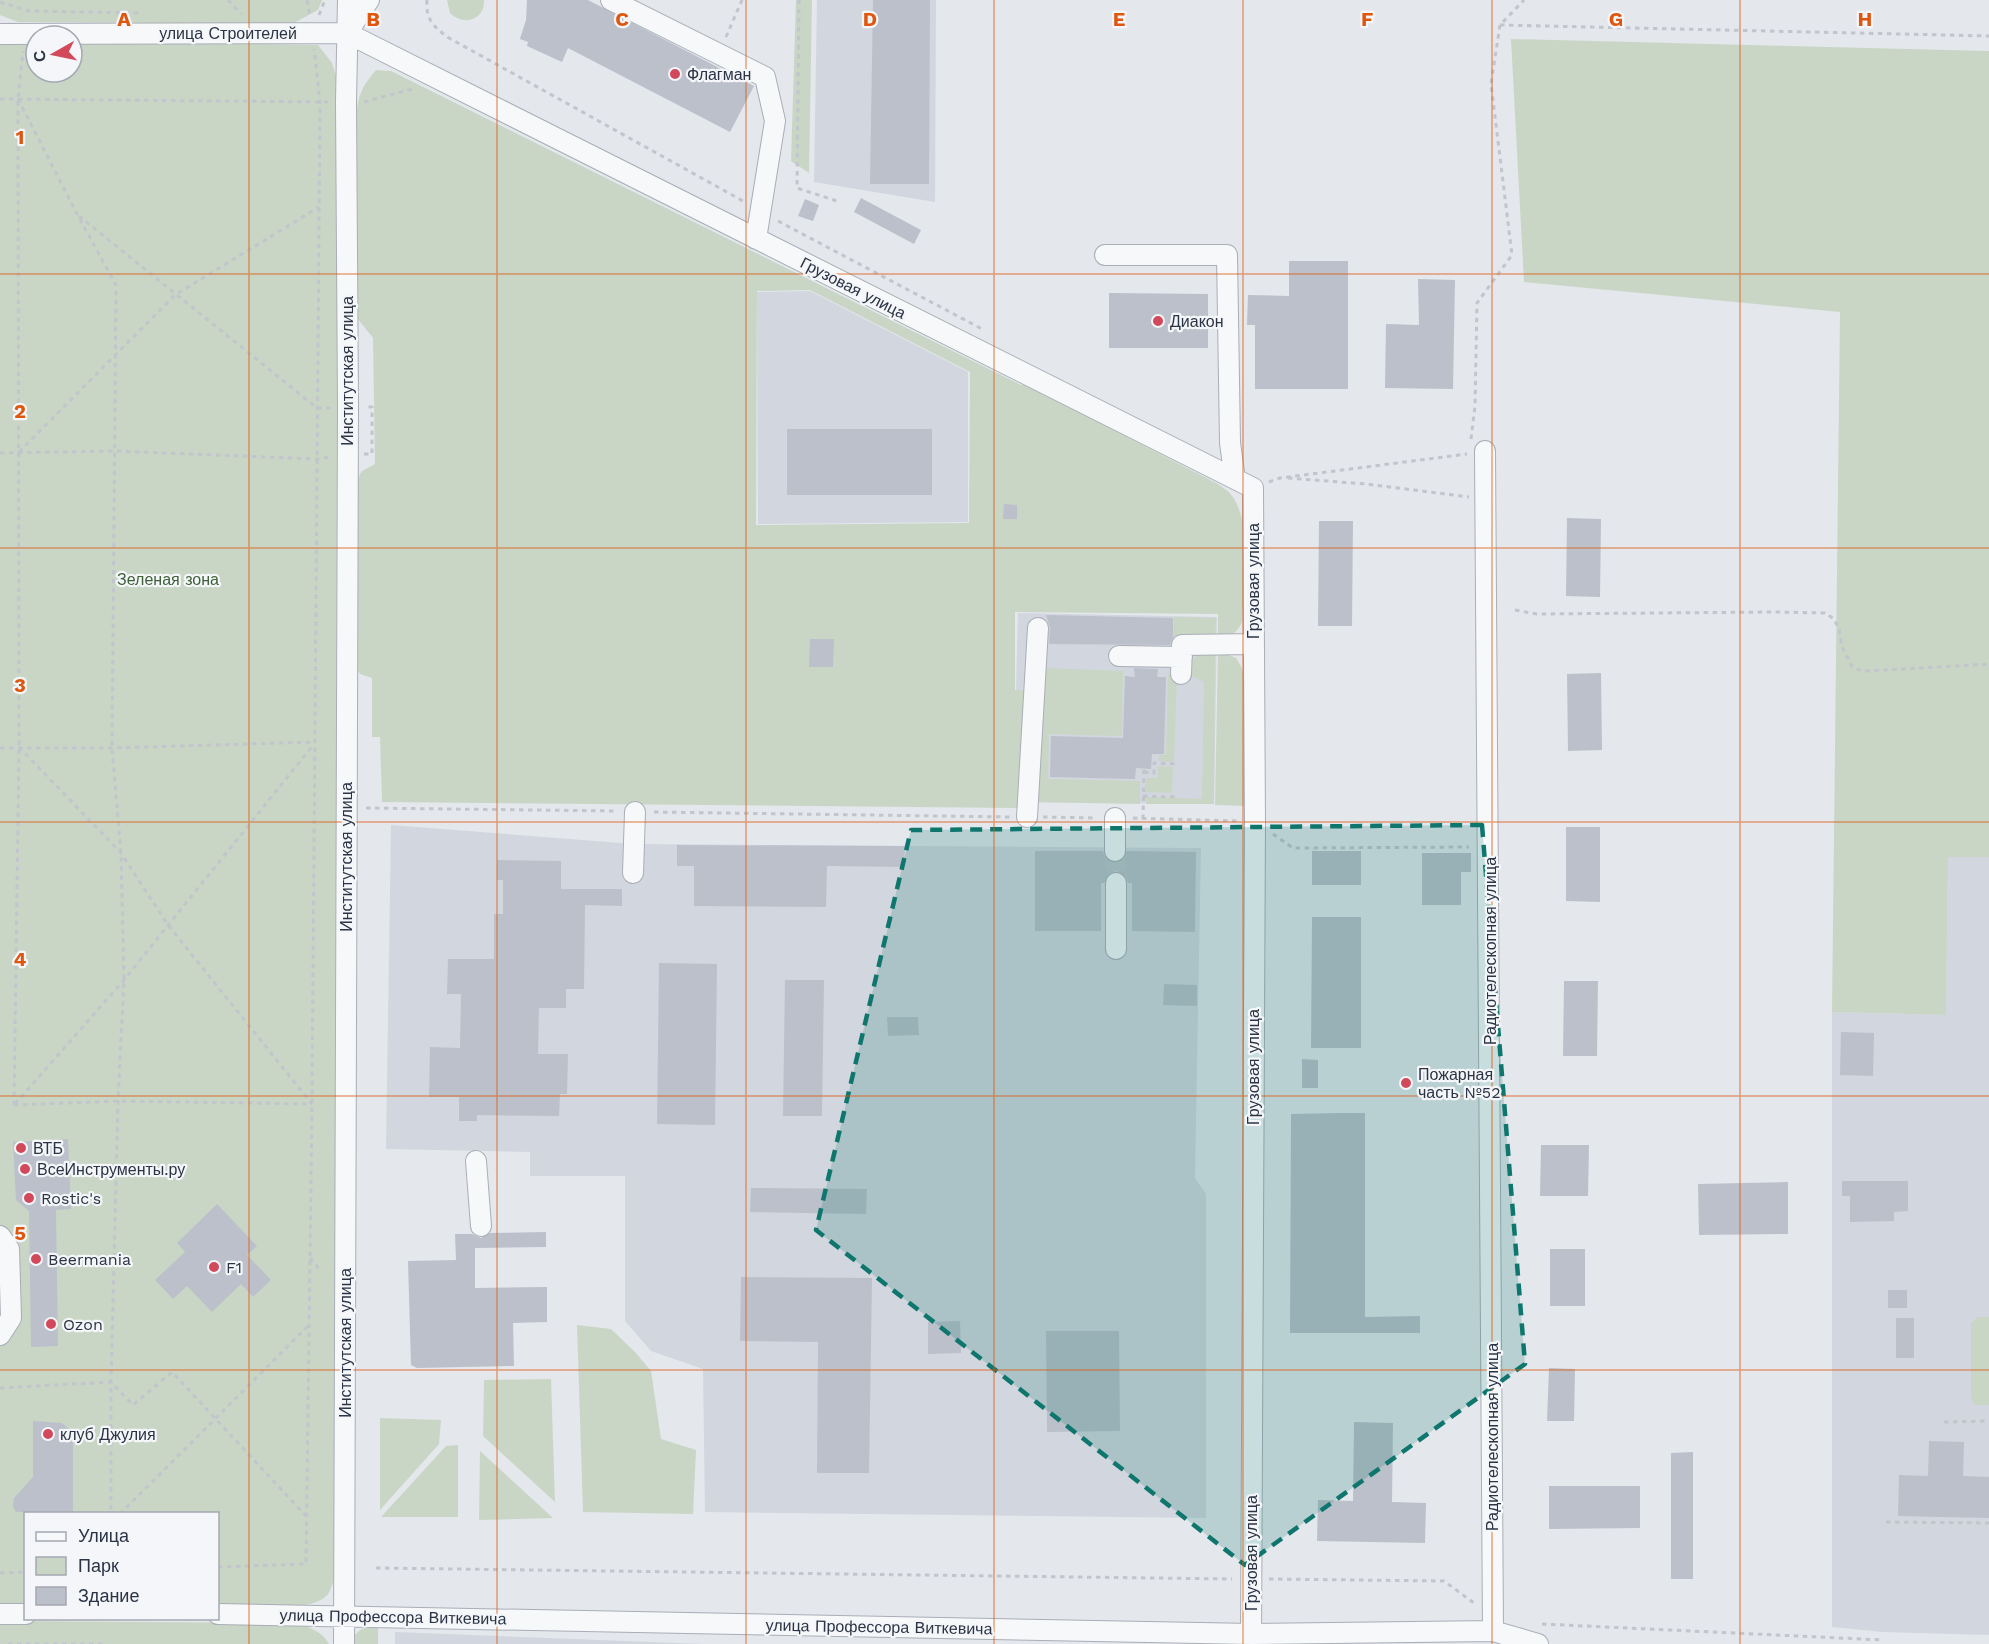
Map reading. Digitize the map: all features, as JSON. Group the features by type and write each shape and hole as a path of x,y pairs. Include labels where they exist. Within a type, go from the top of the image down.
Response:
{"street":[{"name":"Институтская улица","path":"344,1644 348,455 346,70 349,31 348,0"},
{"path":"349,31 369,0"},
{"path":"611,0 765,76 775,121 756,239"},
{"name":"улица Строителей","path":"84,31 313,21 349,31"},
{"name":"улица Строителей","path":"0,32 349,31"},
{"name":"Грузовая улица","path":"349,31 756,239 1253,488 1252,1639"},
{"name":"улица Строителей","path":"0,32 24,34"},
{"path":"1106,255 1227,255 1230,443 1235,479"},
{"name":"Радиотелескопная улица","path":"1474,450 1486,499 1493,1624"},
{"path":"1027,817 1040,655 1038,628"},
{"path":"1119,656 1182,665 1182,645 1252,644"},
{"path":"633,873 635,812"},
{"path":"1115,818 1115,851"},
{"path":"1116,883 1116,949"},
{"path":"476,1161 481,1226"},
{"path":"0,1236 9,1248 11,1317 0,1335"},
{"path":"0,1614 24,1614"},
{"name":"улица Профессора Виткевича","path":"219,1614 1252,1639 1493,1624 1538,1644"}],"path":[{"path":"8,4 12,0"},
{"path":"228,0 242,16 230,15"},
{"path":"427,0 426,8 433,26 449,38 760,211 984,330"},
{"path":"718,54 742,0"},
{"path":"800,0 797,188 840,202"},
{"path":"1253,488 1280,478 1474,450 1477,303 1512,255 1491,84 1500,25 1524,0"},
{"path":"0,2 29,11 148,14"},
{"path":"219,1567 306,1564 320,102 313,21"},
{"path":"1500,25 1989,36"},
{"path":"14,1105 19,747 18,99 24,43"},
{"path":"0,99 361,103 421,87"},
{"path":"18,99 116,285 112,748 121,853 124,981 118,1101 111,1382 111,1512"},
{"path":"18,453 175,295 319,207"},
{"path":"0,453 114,451 317,459 372,454 372,407 316,408 77,214"},
{"path":"1280,478 1366,484 1486,499"},
{"path":"1515,610 1537,614 1825,613 1834,619 1839,629 1842,647 1853,668 1875,670 1989,664"},
{"path":"0,748 112,748 315,742"},
{"path":"14,1105 124,981 315,742"},
{"path":"19,747 121,853 168,925 312,1104"},
{"path":"1143,819 1144,770 1154,773 1153,763 1178,764"},
{"path":"1143,796 1176,796"},
{"path":"346,808 1254,821 1293,848 1489,847"},
{"path":"14,1105 118,1101 312,1104"},
{"path":"310,1257 320,1270"},
{"path":"122,1512 309,1325"},
{"path":"0,1388 111,1382 133,1405 172,1372 307,1518"},
{"path":"1944,1422 1989,1421"},
{"path":"1886,1522 1989,1523"},
{"path":"376,1568 1444,1581 1493,1624"},
{"path":"0,1573 24,1572"},
{"path":"1534,1624 1882,1640"},
{"path":"9,1644 106,1644"}],"highlighted area":[{"path":"1482,825 1525,1364 1245,1565 816,1230 911,830"}],"shaded area":[{"path":"817,0 936,0 935,202 814,182"},
{"path":"810,291 968,372 968,522 758,524 757,292"},
{"path":"1018,613 1217,617 1214,804 1013,802"},
{"path":"391,825 634,844 1201,848 1195,1178 1206,1194 1206,1518 705,1512 703,1369 651,1351 625,1321 625,1176 530,1176 530,1152 386,1149"},
{"path":"1948,856 1989,857 1989,1635 1883,1632 1832,1627 1832,1012 1946,1015"},
{"path":"395,1632 703,1644 395,1644"}],"green space":[{"path":"0,0 322,0 318,10 292,24 18,22 0,15"},
{"path":"447,0 484,0 481,13 467,20 450,13"},
{"path":"796,0 812,0 809,173 791,161"},
{"path":"1511,39 1989,51 1989,857 1948,857 1946,1015 1832,1012 1840,312 1524,282"},
{"name":"Зеленая зона","path":"24,41 24,84 84,84 84,41 318,45 332,63 338,82 334,1581 327,1596 304,1605 274,1608 219,1607 219,1512 24,1512 24,1606 0,1604 0,43"},
{"path":"376,70 391,71 1021,385 1024,384 1218,484 1232,496 1243,522 1245,574 1240,626 1232,634 1218,640 1218,614 1015,612 1015,690 1028,691 1019,806 1016,808 382,802 380,737 372,737 372,678 360,674 352,660 355,483 362,471 375,464 373,338 354,314 356,117 364,86","holes":["810,290 970,372 969,523 756,525 757,291"]},
{"path":"1174,617 1216,618 1215,640 1173,640"},
{"path":"1218,651 1236,658 1242,668 1245,685 1246,806 1215,805"},
{"path":"1215,652 1214,804 1146,804 1146,797 1202,799 1204,682 1190,675 1190,668 1196,657"},
{"path":"1042,668 1123,671 1122,736 1049,734 1048,779 1140,781 1140,804 1034,802"},
{"path":"1168,674 1177,675 1174,762 1159,761 1159,755 1166,755"},
{"path":"1158,766 1173,767 1172,793 1145,792 1146,778 1158,778"},
{"path":"1978,1317 1989,1317 1989,1405 1974,1405 1971,1397 1971,1323"},
{"path":"577,1325 611,1329 651,1371 661,1439 696,1450 693,1514 583,1512"},
{"path":"551,1379 555,1502 483,1436 484,1380"},
{"path":"380,1418 441,1420 439,1444 380,1510"},
{"path":"458,1445 458,1517 381,1517 446,1446"},
{"path":"480,1451 553,1518 479,1520"},
{"path":"8,1621 295,1623 319,1633 329,1644 0,1644 0,1624"},
{"path":"378,1624 378,1644 351,1644 351,1639 360,1631"}],"building":[{"name":"Флагман","path":"527,0 588,0 754,86 730,132 568,48 562,62 527,46 528,42 520,39 526,20"},
{"path":"873,0 930,0 929,184 870,184"},
{"path":"861,198 921,230 914,244 854,212"},
{"path":"805,199 819,205 813,221 798,216"},
{"path":"1289,261 1348,261 1348,389 1255,389 1255,325 1247,325 1248,295 1289,296"},
{"path":"1418,279 1455,280 1453,389 1385,388 1386,324 1419,325"},
{"name":"Диакон","path":"1109,293 1208,294 1208,348 1109,348"},
{"path":"787,429 932,429 932,495 787,495"},
{"path":"1004,504 1017,505 1017,519 1003,519"},
{"path":"1567,518 1601,519 1600,597 1566,596"},
{"path":"1319,521 1353,521 1352,626 1318,626"},
{"path":"1046,615 1173,618 1173,638 1170,645 1049,644 1050,628"},
{"path":"810,639 834,639 833,667 809,667"},
{"path":"1134,668 1158,669 1157,677 1166,677 1164,754 1152,754 1151,769 1136,768 1135,779 1050,777 1051,736 1123,738 1125,676 1135,677"},
{"path":"1601,673 1602,750 1568,751 1567,674"},
{"path":"1566,827 1600,827 1600,902 1566,901"},
{"path":"677,845 905,846 904,867 827,866 826,907 694,906 694,866 677,866"},
{"path":"1035,851 1103,851 1105,857 1114,863 1121,861 1127,851 1196,852 1195,932 1132,931 1132,883 1128,883 1126,877 1117,871 1110,873 1104,883 1101,883 1101,931 1035,931"},
{"path":"1312,851 1361,851 1361,885 1312,885"},
{"path":"1422,853 1471,853 1471,872 1461,872 1461,905 1422,905"},
{"path":"497,860 561,861 561,889 622,889 622,906 585,905 584,989 566,989 566,1008 539,1008 538,1054 568,1054 567,1094 560,1094 559,1116 477,1115 477,1121 459,1121 459,1097 429,1097 430,1047 460,1048 461,994 447,994 448,959 494,959 494,914 503,914 503,880 497,880"},
{"path":"1312,917 1361,917 1361,1048 1311,1048"},
{"path":"659,963 717,964 715,1125 657,1124"},
{"path":"785,980 824,980 822,1116 783,1116"},
{"path":"1564,981 1598,981 1597,1056 1563,1056"},
{"path":"1164,984 1197,985 1197,1006 1163,1005"},
{"path":"887,1017 918,1017 919,1035 888,1036"},
{"path":"1841,1032 1874,1033 1873,1076 1840,1075"},
{"path":"1302,1059 1318,1060 1318,1088 1302,1088"},
{"path":"1365,1113 1365,1317 1420,1316 1420,1333 1290,1333 1291,1114"},
{"path":"68,1139 71,1209 56,1210 58,1346 31,1347 29,1211 16,1200 13,1142"},
{"path":"1541,1145 1589,1145 1588,1196 1540,1196"},
{"path":"1842,1181 1908,1181 1908,1211 1894,1212 1894,1221 1850,1222 1850,1196 1842,1196"},
{"path":"1788,1182 1788,1234 1699,1235 1698,1184"},
{"path":"751,1188 867,1189 866,1214 750,1212"},
{"name":"F1","path":"217,1204 257,1246 247,1255 271,1280 253,1297 241,1284 212,1312 187,1286 173,1299 155,1280 185,1252 177,1243"},
{"path":"546,1232 546,1247 475,1248 475,1288 547,1287 547,1322 513,1323 514,1366 417,1368 411,1365 408,1261 456,1260 455,1234 472,1234 481,1238 490,1233"},
{"path":"1550,1249 1585,1249 1585,1306 1550,1306"},
{"path":"741,1277 872,1278 869,1473 817,1473 818,1342 740,1341"},
{"path":"1888,1290 1907,1290 1907,1308 1888,1308"},
{"path":"1896,1318 1914,1318 1914,1358 1896,1358"},
{"path":"960,1321 961,1353 928,1354 928,1322"},
{"path":"1046,1331 1119,1331 1120,1431 1047,1432"},
{"path":"1549,1368 1575,1369 1574,1421 1547,1421"},
{"path":"33,1421 62,1423 71,1431 73,1437 73,1512 16,1512 13,1507 14,1498 33,1477"},
{"path":"1354,1422 1393,1423 1392,1502 1426,1503 1425,1543 1317,1541 1318,1500 1353,1501"},
{"path":"1929,1441 1964,1442 1963,1476 1989,1477 1989,1518 1898,1516 1899,1475 1928,1476"},
{"path":"1693,1452 1693,1579 1671,1579 1671,1453"},
{"path":"1549,1486 1640,1486 1640,1528 1549,1529"}],"tunnel":[{"path":"1115,851 1116,883"}],"place":[{"name":"Флагман","path":"675,74"},
{"name":"Диакон","path":"1158,321"},
{"name":"Пожарная часть №52","path":"1406,1083"},
{"name":"ВТБ","path":"21,1148"},
{"name":"ВсеИнструменты.ру","path":"25,1169"},
{"name":"Rostic's","path":"29,1198"},
{"name":"Beermania","path":"36,1259"},
{"name":"F1","path":"214,1267"},
{"name":"Ozon","path":"51,1324"},
{"name":"клуб Джулия","path":"48,1434"}]}
